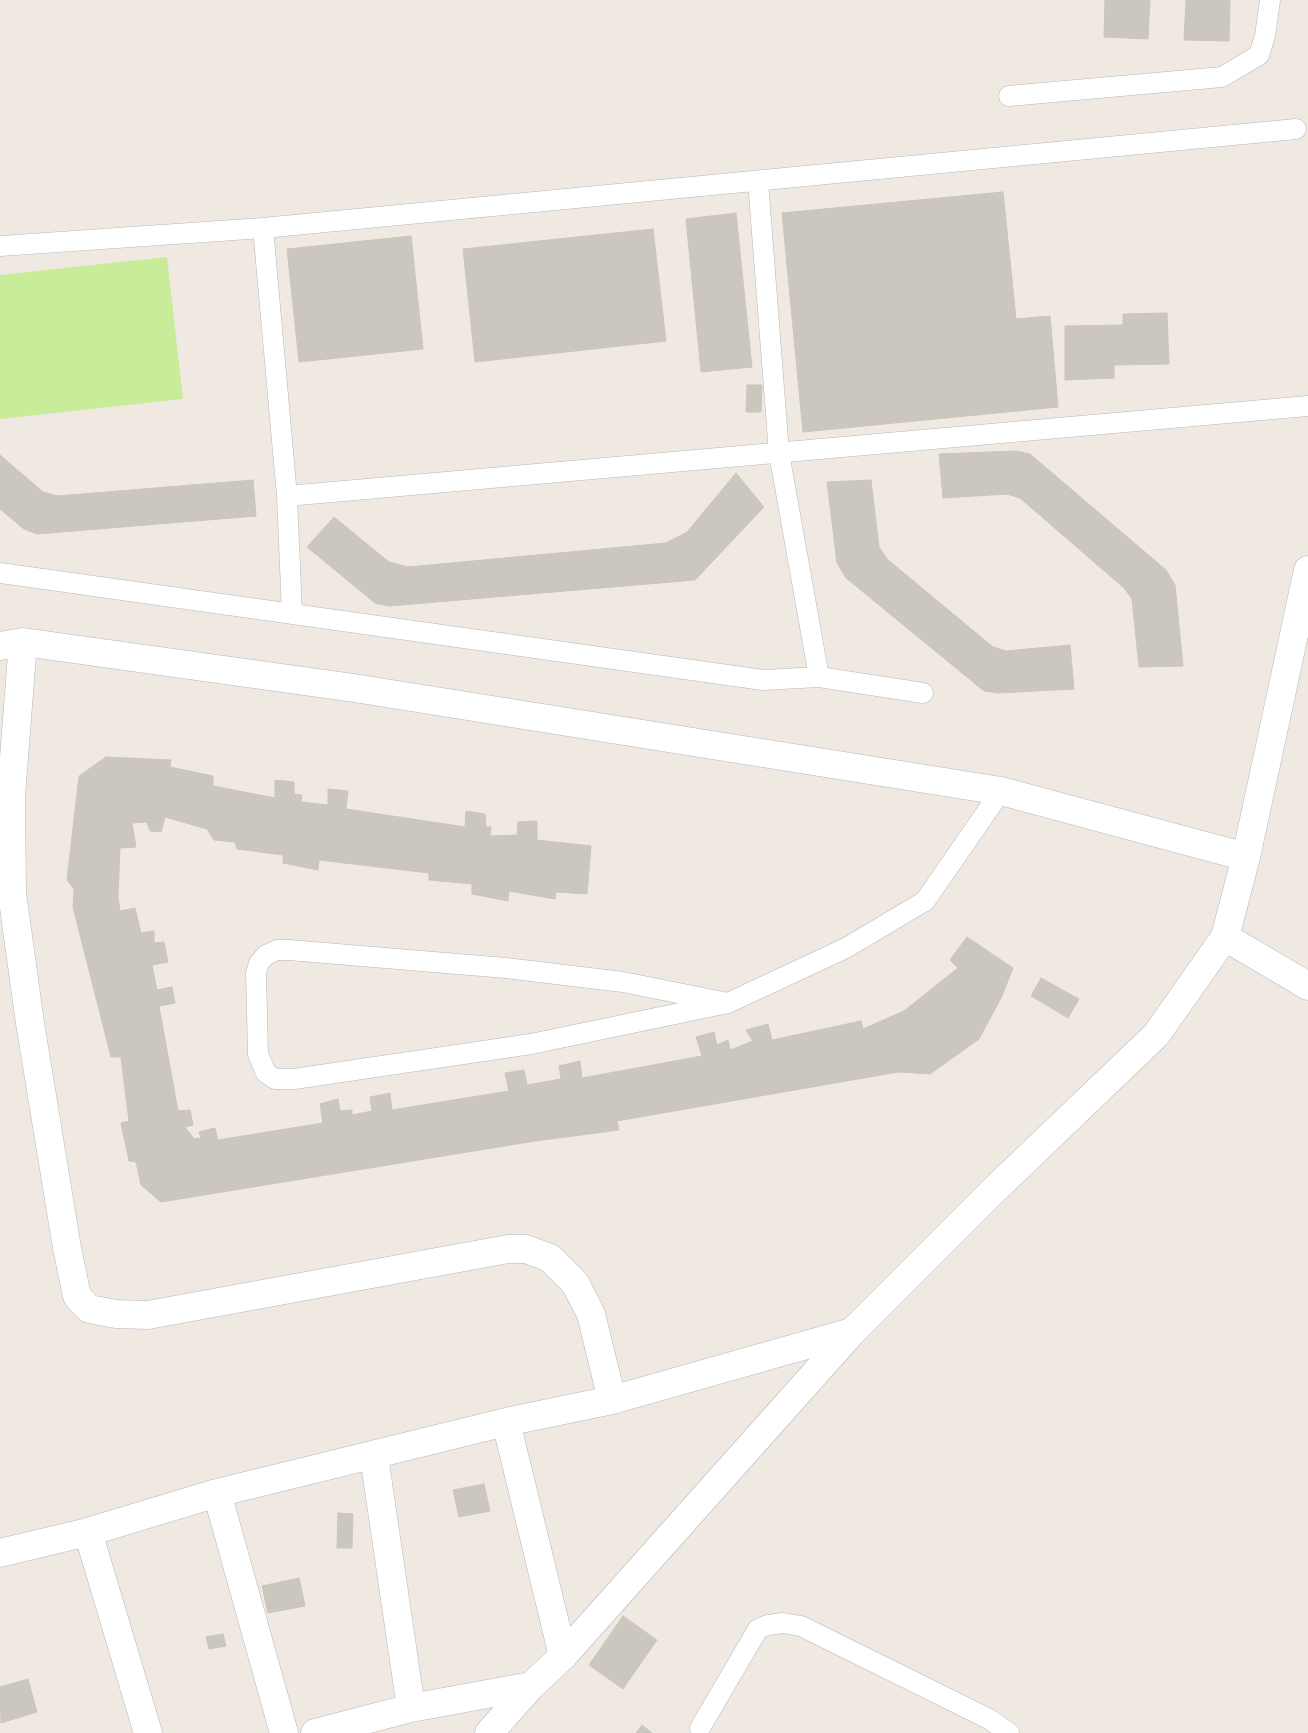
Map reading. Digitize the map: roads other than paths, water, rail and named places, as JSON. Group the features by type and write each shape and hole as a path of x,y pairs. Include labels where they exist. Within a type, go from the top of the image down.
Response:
{"street":[{"path":"489,1733 531,1686 563,1656 852,1332 993,1191 1156,1035 1224,937 1246,857 1308,570"},
{"path":"612,1400 591,1314 575,1283 550,1258 526,1249 508,1249 148,1315 116,1314 90,1308 77,1296 67,1248 30,1024 12,893 12,644 354,688 1001,791 1246,857"},
{"path":"1224,937 1308,986"},
{"path":"0,1553 88,1532 217,1493 374,1456 506,1422 612,1400 852,1332"},
{"path":"506,1422 563,1656"},
{"path":"374,1456 411,1708"},
{"path":"217,1493 284,1733"},
{"path":"88,1532 148,1733"},
{"path":"315,1733 411,1708 531,1686"}],"lane":[{"path":"1009,96 1222,77 1259,55 1265,36 1270,0"},
{"path":"0,246 263,228 1296,129"},
{"path":"758,181 779,453 819,677"},
{"path":"263,228 287,496 292,613"},
{"path":"287,496 1308,406"},
{"path":"0,573 763,680 819,677 923,693"},
{"path":"728,1003 624,982 506,968 289,950 277,950 266,955 259,963 256,973 258,1054 266,1073 275,1079 294,1079 531,1044 728,1003 846,948 925,901 1001,791"},
{"path":"700,1728 758,1629 782,1623 801,1626 989,1719 1009,1733"}]}
